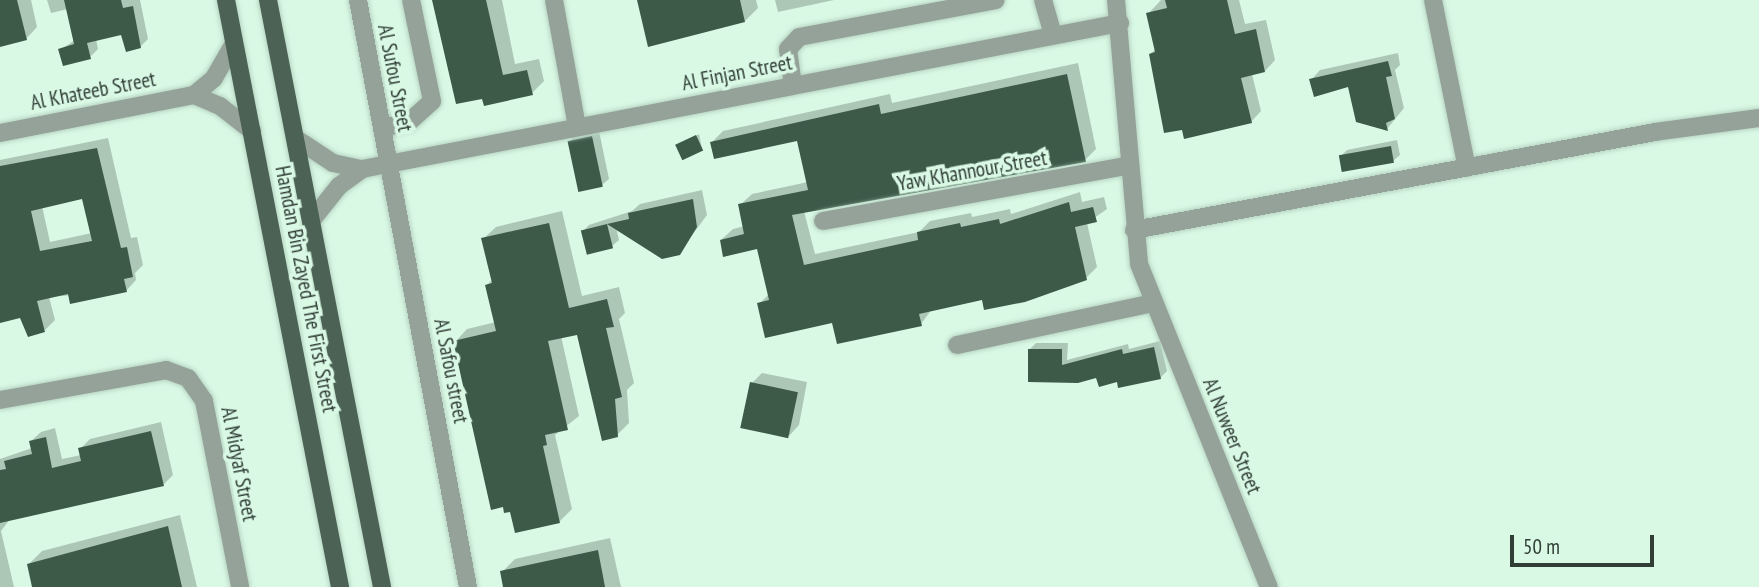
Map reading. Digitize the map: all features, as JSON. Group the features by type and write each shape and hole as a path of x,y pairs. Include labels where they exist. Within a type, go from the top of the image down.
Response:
{"main road":[{"name":"Hamdan Bin Zayed The First Street","path":"226,0 341,587"},
{"name":"Hamdan Bin Zayed The First Street","path":"268,0 383,587"}],"street":[{"name":"Al Sufou Street","path":"358,0 389,164"},
{"path":"382,128 409,122 432,101 411,0"},
{"path":"554,0 577,127"},
{"path":"793,85 788,49 799,37 996,0"},
{"path":"1042,0 1053,36"},
{"name":"Al Nuweer Street","path":"1116,0 1134,230 1153,303 1269,587"},
{"path":"1433,0 1467,168"},
{"name":"Al Finjan Street","path":"295,138 333,163 362,169 1119,23"},
{"path":"234,44 222,67 194,95 220,106 252,131"},
{"name":"Al Khateeb Street","path":"0,132 194,95"},
{"path":"1134,230 1655,131 1759,118"},
{"name":"Al Safou street","path":"389,164 468,587"},
{"name":"Yaw Khannour Street","path":"823,221 1130,165"},
{"name":"Al Finjan Street","path":"311,221 334,191 362,169"},
{"path":"957,345 1153,303"},
{"name":"Al Midyaf Street","path":"0,400 166,370 188,378 204,401 240,587"}],"building":[{"path":"0,0 17,0 27,40 0,47"},
{"path":"64,0 121,0 123,8 133,6 141,48 126,52 121,35 87,43 91,59 63,66 58,49 74,44"},
{"path":"432,0 486,0 503,75 527,70 533,95 484,106 482,99 456,104"},
{"path":"637,0 740,0 745,22 648,47"},
{"path":"1165,0 1227,0 1235,34 1256,29 1265,72 1241,78 1252,123 1184,139 1182,130 1164,133 1149,54 1155,52 1146,13 1167,8"},
{"path":"1388,61 1392,76 1386,77 1395,119 1386,123 1388,131 1356,122 1348,87 1314,97 1309,79"},
{"path":"1067,74 1086,162 792,215 804,265 918,240 917,232 960,223 961,227 999,219 1000,224 1069,202 1071,212 1093,207 1097,222 1075,227 1087,280 1025,302 984,310 982,300 919,314 922,326 837,344 832,323 765,338 757,303 769,300 757,249 723,257 720,240 744,234 738,204 808,190 797,141 714,159 710,142 879,104 881,114"},
{"path":"696,135 703,150 682,160 675,145"},
{"path":"592,136 603,187 578,192 568,141"},
{"path":"1391,146 1394,163 1342,172 1339,155"},
{"path":"97,148 121,248 127,247 133,277 124,279 127,292 70,304 68,294 37,301 45,332 28,337 20,318 0,323 0,166","holes":["82,199 92,241 40,251 31,211"]},
{"path":"693,199 697,227 680,255 662,259 607,224 629,219 628,213"},
{"path":"549,223 569,308 607,299 614,327 606,328 622,397 615,399 618,437 602,441 577,335 548,341 568,430 545,435 547,445 543,446 560,523 515,533 510,512 504,513 503,507 491,510 453,341 496,331 485,285 492,283 481,238"},
{"path":"607,224 613,248 587,255 581,231"},
{"path":"1154,347 1161,379 1118,388 1117,382 1099,387 1096,378 1078,383 1028,382 1028,349 1062,349 1062,365 1122,349 1123,354"},
{"path":"750,382 798,392 788,438 740,428"},
{"path":"151,431 164,486 0,523 0,470 6,469 4,461 32,454 29,441 46,437 52,468 81,461 78,448"},
{"path":"168,526 182,587 32,587 27,564"},
{"path":"598,550 605,587 503,587 500,571"}]}
